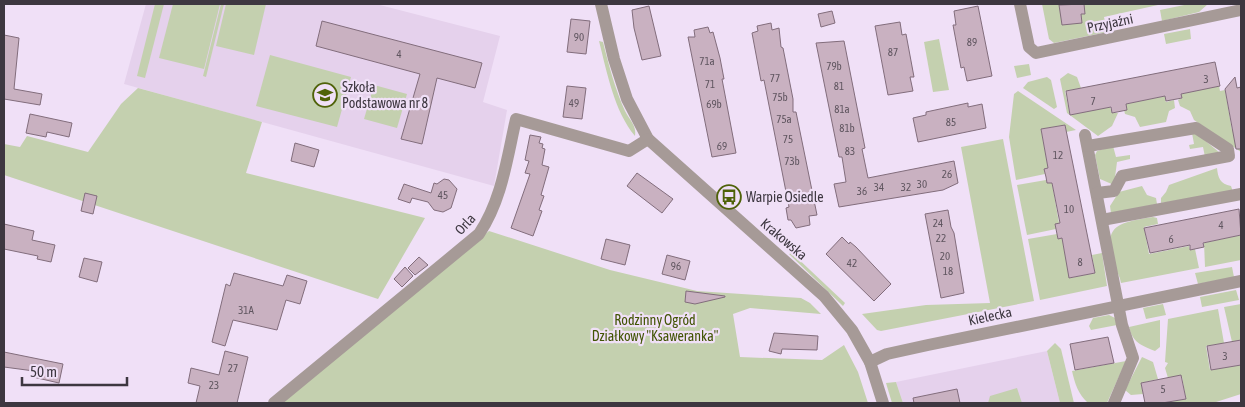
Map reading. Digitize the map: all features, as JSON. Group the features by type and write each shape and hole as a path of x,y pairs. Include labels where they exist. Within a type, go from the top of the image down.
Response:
{"street":[{"name":"Krakowska","path":"601,4 614,59 627,99 648,139 824,296 852,330 870,362 883,403"},
{"name":"Przyjaźni","path":"1020,4 1029,47 1036,53 1241,10"},
{"name":"Orla","path":"274,403 479,234 491,215 499,192 516,119 629,151 648,139"},
{"path":"1097,193 1114,191 1122,176 1229,156 1228,149 1196,128 1087,141 1102,220 1119,306 1133,358 1114,403"},
{"path":"1102,220 1241,194"},
{"name":"Kielecka","path":"870,362 887,354 928,345 1241,281"}],"shaded area":[{"name":"Szkoła Podstawowa nr 8","path":"146,4 376,4 500,36 483,102 507,110 494,186 124,84"},
{"path":"1047,351 1060,403 903,403 896,382"}],"green space":[{"path":"155,4 164,4 145,78 137,76"},
{"path":"173,4 220,4 204,69 159,58"},
{"path":"221,4 224,4 206,77 203,76"},
{"path":"226,4 266,4 254,55 216,46"},
{"path":"1042,4 1158,5 1104,17 1107,32 1054,43 1049,39"},
{"path":"1189,4 1208,4 1199,12 1162,21 1160,10"},
{"path":"1190,29 1191,39 1166,44 1164,34"},
{"path":"939,39 949,90 933,92 924,42"},
{"path":"599,41 603,42 615,86 625,111 634,126 635,136 616,103"},
{"path":"270,55 351,77 337,127 256,106"},
{"path":"1029,64 1031,75 1017,78 1014,66"},
{"path":"1068,73 1077,77 1081,88 1065,91 1070,115 1110,107 1112,113 1118,113 1112,126 1098,136 1067,113 1060,79"},
{"path":"1047,77 1051,80 1057,107 1054,109 1023,88 1028,82"},
{"path":"374,85 407,94 397,128 364,119"},
{"path":"1219,86 1220,91 1225,90 1232,130 1241,129 1241,152 1194,120 1190,111 1180,106 1178,100 1182,98 1181,94"},
{"path":"138,88 262,122 246,173 425,218 378,299 4,175 4,144 20,147 27,136 88,152 121,104"},
{"path":"1018,91 1076,130 1066,132 1065,125 1041,129 1048,168 1044,169 1045,174 1016,180 1009,137 1014,94"},
{"path":"1165,96 1166,102 1174,100 1175,108 1169,111 1166,122 1140,127 1135,117 1125,114 1124,110 1127,110 1126,104"},
{"path":"1192,133 1196,133 1220,153 1205,157 1203,147 1190,149 1189,145 1194,144"},
{"path":"1003,139 1034,301 881,331 877,330 862,314 926,305 990,303 961,147"},
{"path":"1113,146 1116,157 1130,155 1130,159 1117,162 1114,185 1100,179 1095,155 1097,151"},
{"path":"1217,168 1220,180 1224,184 1231,186 1233,192 1161,203 1161,198 1169,185"},
{"path":"1046,180 1047,183 1052,183 1059,223 1056,229 1027,235 1017,185"},
{"path":"1142,186 1147,195 1156,198 1157,204 1111,213 1110,206 1119,192"},
{"path":"1153,217 1157,218 1158,224 1144,227 1149,254 1189,246 1190,250 1195,249 1199,268 1121,283 1112,255 1111,235 1121,225"},
{"name":"Rodzinny Ogród Działkowy \"Ksaweranka\"","path":"489,231 610,270 697,291 801,298 810,303 821,314 750,308 733,314 740,357 822,360 844,345 858,372 868,403 282,403"},
{"path":"1057,234 1058,239 1062,238 1070,278 1095,273 1092,255 1102,253 1107,286 1040,300 1028,239"},
{"path":"1241,235 1241,260 1205,267 1204,243"},
{"path":"792,253 845,303 843,306 789,254"},
{"path":"1232,267 1234,277 1198,284 1195,273"},
{"path":"1236,290 1239,300 1202,307 1200,297"},
{"path":"1163,304 1166,315 1146,319 1143,308"},
{"path":"1241,304 1241,340 1232,342 1224,307"},
{"path":"1218,309 1224,343 1206,346 1210,370 1241,365 1241,394 1213,403 1163,403 1186,399 1182,377 1168,378 1165,368 1168,363 1165,362 1168,319"},
{"path":"1109,315 1115,318 1117,325 1091,330 1089,326 1093,318"},
{"path":"1160,320 1160,347 1155,351 1135,340 1129,327"},
{"path":"1055,343 1061,349 1074,403 1060,403 1047,351"},
{"path":"1142,357 1153,362 1158,379 1141,383 1143,394 1131,395 1125,390"},
{"path":"1126,361 1107,403 1088,403 1077,388 1072,371"},
{"path":"896,382 903,403 892,403 886,383"},
{"path":"1017,388 1022,403 988,403 990,396"}],"building":[{"path":"1084,4 1085,14 1081,14 1082,23 1062,25 1059,5"},
{"path":"649,6 661,56 642,60 634,28 632,10"},
{"path":"978,6 992,76 967,81 964,67 961,68 953,25 956,25 954,11"},
{"path":"832,11 835,23 821,27 818,14"},
{"path":"571,19 590,21 586,54 567,52"},
{"path":"322,21 482,63 475,88 437,78 422,144 401,139 420,74 316,46"},
{"path":"900,22 902,35 906,34 914,77 910,77 913,91 888,95 875,26"},
{"path":"771,23 772,30 779,28 781,47 783,48 793,99 793,112 796,112 817,215 809,216 810,225 796,228 791,220 788,220 786,208 789,207 764,80 761,81 752,33 758,31 757,26"},
{"path":"708,27 710,33 713,32 720,58 724,79 722,79 736,153 712,157 688,37 695,37 694,30"},
{"path":"4,35 19,38 14,89 42,94 40,105 4,99"},
{"path":"844,41 865,148 862,149 868,178 954,161 958,183 943,190 839,207 834,184 846,182 842,157 839,157 816,43"},
{"path":"1215,62 1220,86 1181,94 1182,98 1166,101 1165,96 1126,104 1127,110 1112,113 1111,107 1070,115 1066,91"},
{"path":"1235,77 1237,88 1241,87 1241,149 1236,149 1225,89"},
{"path":"567,86 586,88 582,119 563,117"},
{"path":"968,103 968,107 982,104 986,128 918,142 913,118 926,115 926,112"},
{"path":"30,114 72,123 69,137 47,132 46,137 26,133"},
{"path":"1065,125 1095,273 1069,278 1062,238 1058,239 1055,224 1060,223 1052,183 1047,183 1044,169 1048,168 1041,129"},
{"path":"530,135 541,137 539,143 543,144 542,148 545,149 542,165 549,167 541,195 544,196 539,210 542,211 533,236 511,228 530,174 525,173 529,161 525,160"},
{"path":"295,143 319,150 314,167 291,161"},
{"path":"637,173 673,199 662,213 627,186"},
{"path":"444,179 449,180 457,189 451,208 443,212 434,210 428,202 412,198 410,203 398,199 404,184 431,193 434,183 437,184"},
{"path":"85,193 97,196 93,214 81,211"},
{"path":"1239,209 1241,235 1203,243 1204,247 1190,250 1190,245 1150,253 1144,228"},
{"path":"948,210 954,233 964,293 941,298 925,214"},
{"path":"4,224 34,231 32,240 55,245 51,262 37,259 38,256 4,249"},
{"path":"842,237 849,244 850,242 856,247 891,284 874,301 826,254"},
{"path":"606,239 630,245 625,265 601,259"},
{"path":"667,255 690,261 685,280 662,274"},
{"path":"419,257 428,265 415,275 408,268"},
{"path":"84,258 102,262 97,282 79,277"},
{"path":"405,267 413,276 402,287 394,279"},
{"path":"234,273 283,286 287,275 307,281 300,304 286,300 277,330 233,320 225,346 212,342 226,284 230,286"},
{"path":"686,291 725,297 695,304 685,302"},
{"path":"774,333 818,336 817,350 782,349 781,354 769,351"},
{"path":"1108,337 1114,363 1075,370 1070,344"},
{"path":"1241,340 1241,365 1211,370 1207,346"},
{"path":"225,351 248,357 237,403 196,403 200,386 188,383 191,368 219,375"},
{"path":"4,352 63,364 59,383 33,377 34,371 4,367"},
{"path":"1181,375 1186,399 1162,403 1145,403 1141,383"},
{"path":"957,389 960,403 914,403 913,398"}],"place":[{"name":"Szkoła Podstawowa nr 8","path":"325,95"},
{"name":"Warpie Osiedle","path":"729,197"}]}
